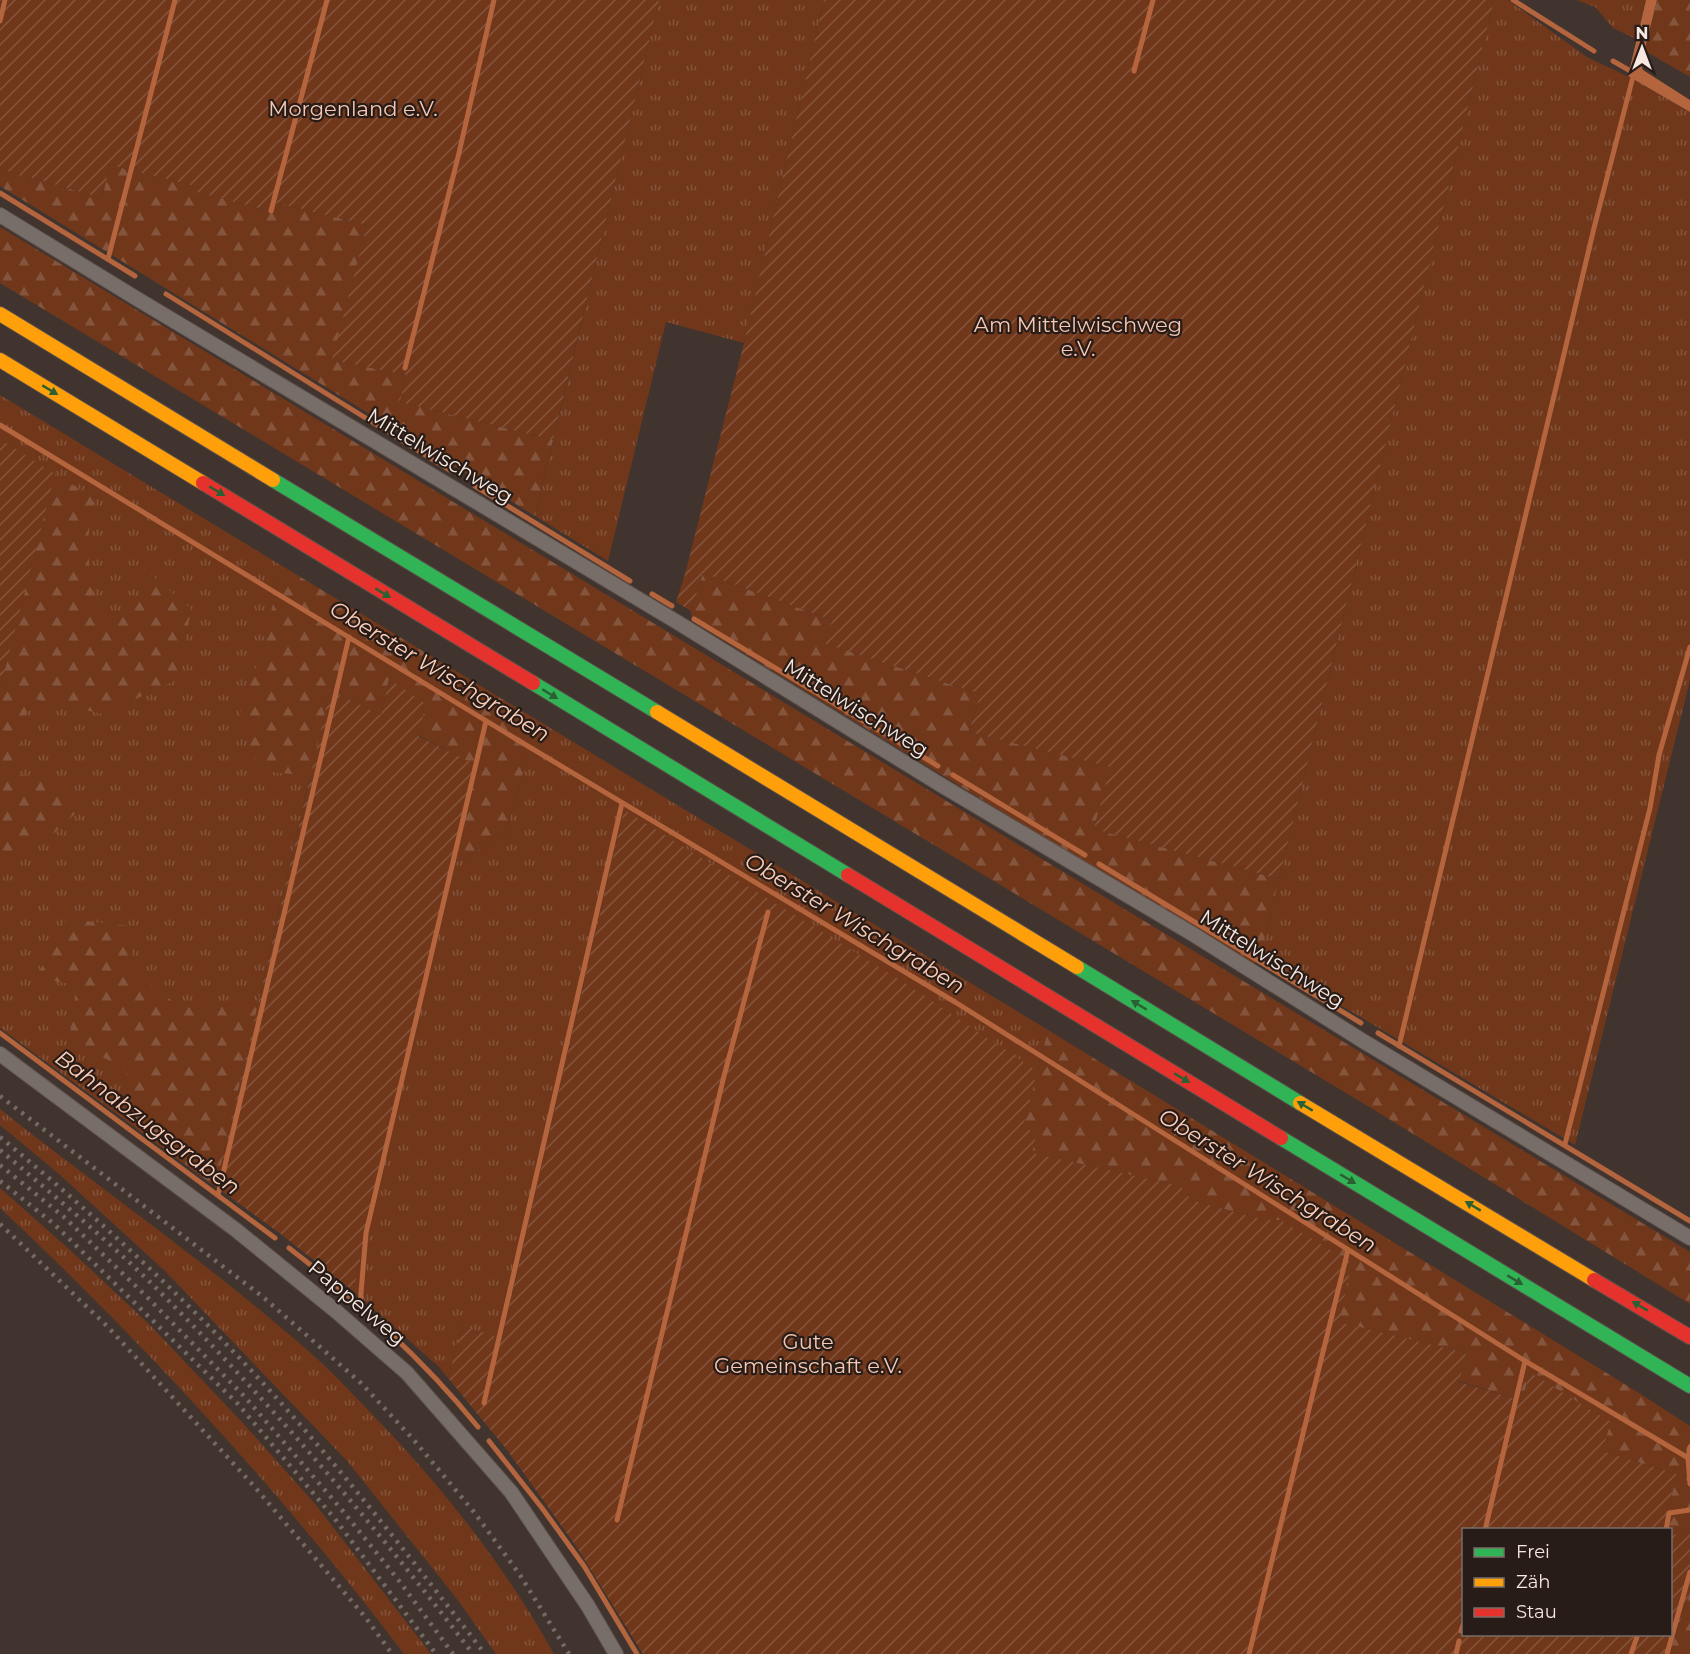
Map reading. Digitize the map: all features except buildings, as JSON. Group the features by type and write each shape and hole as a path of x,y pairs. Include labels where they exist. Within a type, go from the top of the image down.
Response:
{"highway":[{"path":"0,314 1690,1337"},
{"path":"0,360 1690,1386"}],"street":[{"name":"Mittelwischweg","path":"0,214 159,312 677,622 941,785 1191,933 1363,1041 1690,1238"},
{"name":"Pappelweg","path":"0,1054 236,1230 337,1311 407,1373 511,1492 588,1606 616,1654"}],"green space":[{"name":"Morgenland e.V.","path":"0,0 659,0 553,440 400,402 406,375 332,360 367,225 268,201 266,210 196,192 198,187 110,165 102,198 0,169"},
{"path":"659,0 824,0 744,343 666,322 608,561 535,516"},
{"name":"Am Mittelwischweg e.V.","path":"824,0 1494,0 1279,879 1094,829 1110,767 969,732 980,694 826,644 832,620 703,573 691,611 676,602 744,343"},
{"path":"1494,0 1508,0 1587,57 1637,81 1690,112 1690,680 1575,1145 1260,957"},
{"path":"1576,0 1646,0 1636,39 1613,28 1595,7"},
{"path":"1657,0 1690,0 1690,77 1645,51"},
{"path":"110,165 198,187 197,192 265,210 268,201 367,225 333,360 406,375 400,402 553,440 535,516 0,186 0,169 102,198"},
{"path":"0,227 1690,1252 1690,1304 1371,1108 0,283"},
{"path":"0,395 279,564 279,580 273,605 340,645 216,1187 0,1028 0,689 54,474 0,439"},
{"path":"0,439 55,474 0,689"},
{"path":"55,474 94,498 87,545 95,612 130,615 148,572 191,609 179,679 103,714 30,698 14,774 54,778 76,813 54,833 11,852 0,886 0,689"},
{"path":"279,564 547,726 541,744 527,759 505,835 453,864 476,766 418,735 389,679 381,715 330,690 311,776 260,771 239,717 260,655 279,580"},
{"path":"703,573 832,620 827,644 980,694 969,732 1111,767 1094,829 1279,879 1260,957 1252,966 692,621 691,611"},
{"path":"389,679 426,704 418,736 476,765 353,1291 216,1187 330,690 381,715"},
{"path":"547,726 1048,1030 1023,1128 624,811 502,1339 462,1326 448,1378 439,1367 353,1291 453,864 505,835 527,759 541,744"},
{"name":"Gute Gemeinschaft e.V.","path":"624,810 905,983 1037,1071 1023,1128 1037,1132 1032,1153 1181,1186 1191,1200 1264,1220 1281,1220 1352,1263 1339,1322 1466,1353 1459,1382 1523,1401 1529,1372 1611,1422 1602,1451 1677,1474 1663,1528 1462,1528 1462,1636 1672,1636 1672,1535 1690,1532 1690,1592 1669,1654 643,1654 576,1546 507,1450 448,1378 462,1326 502,1338"},
{"path":"67,919 130,926 134,971 181,1008 259,1001 216,1187 138,1130 126,1069 69,1040 77,985 36,978"},
{"path":"1048,1030 1690,1426 1690,1532 1672,1535 1672,1528 1663,1528 1677,1474 1601,1451 1529,1373 1523,1401 1458,1381 1466,1353 1338,1322 1281,1220 1264,1220 1191,1200 1180,1186 1031,1153 1023,1128"},
{"path":"0,1109 207,1267 332,1373 397,1440 447,1498 515,1589 554,1654 496,1654 457,1599 348,1462 165,1271 59,1174 0,1125"},
{"path":"0,1188 149,1324 241,1421 316,1505 431,1654 404,1654 310,1536 211,1422 108,1313 0,1208"},
{"path":"1690,1592 1690,1654 1669,1654"}],"shaded area":[{"path":"1646,0 1657,0 1641,65 1643,70 1690,100 1690,112 1628,76"}],"waterway":[{"path":"0,21 5,0"},
{"path":"108,259 175,0"},
{"path":"271,211 327,0"},
{"path":"405,368 459,153 494,0"},
{"path":"1134,71 1153,0"},
{"path":"1513,0 1594,51"},
{"path":"1399,1046 1594,228 1634,73 1613,61"},
{"path":"0,193 135,276"},
{"path":"166,294 451,471"},
{"name":"Oberster Wischgraben","path":"0,425 516,739 955,1002 1525,1361 1690,1459"},
{"path":"475,486 630,581"},
{"path":"652,594 672,606"},
{"path":"694,619 938,766"},
{"path":"218,1195 349,637"},
{"path":"1565,1144 1650,808 1659,755 1690,647"},
{"path":"360,1305 366,1233 486,721"},
{"path":"953,775 1085,855"},
{"path":"484,1403 622,803"},
{"path":"1099,864 1361,1023"},
{"path":"617,1520 724,1076 768,912"},
{"name":"Bahnabzugsgraben","path":"0,1033 275,1238"},
{"path":"1378,1033 1690,1221"},
{"name":"Bahnabzugsgraben","path":"289,1248 389,1332 435,1378 478,1427"},
{"path":"1249,1654 1348,1250"},
{"path":"1485,1528 1525,1361"},
{"name":"Bahnabzugsgraben","path":"489,1441 584,1566 637,1654"},
{"path":"1690,1447 1688,1458 1690,1484"},
{"path":"1666,1528 1669,1513 1690,1510"},
{"path":"1667,1654 1690,1572"},
{"path":"1631,1654 1637,1636"},
{"path":"1456,1654 1459,1641"}],"railway":[{"path":"0,1096 263,1297 361,1383 413,1439 474,1512 520,1575 569,1654"},
{"path":"0,1137 135,1254 261,1381 348,1481 485,1654"},
{"path":"0,1150 135,1268 239,1374 359,1511 473,1654"},
{"path":"0,1165 64,1217 146,1296 245,1397 342,1510 400,1582 453,1654"},
{"path":"0,1181 54,1224 238,1404 335,1519 436,1654"},
{"path":"0,1224 107,1326 253,1485 366,1618 392,1654"}],"traffic: fast":[{"path":"273,480 657,712"},
{"path":"533,683 848,875"},
{"path":"1077,967 1300,1103"},
{"path":"1281,1138 1690,1386"}],"traffic: slow":[{"path":"0,314 273,480"},
{"path":"0,360 203,483"},
{"path":"657,712 1077,967"},
{"path":"1300,1103 1594,1280"}],"traffic: jam":[{"path":"203,483 533,683"},
{"path":"848,875 1281,1138"},
{"path":"1594,1280 1690,1337"}]}
